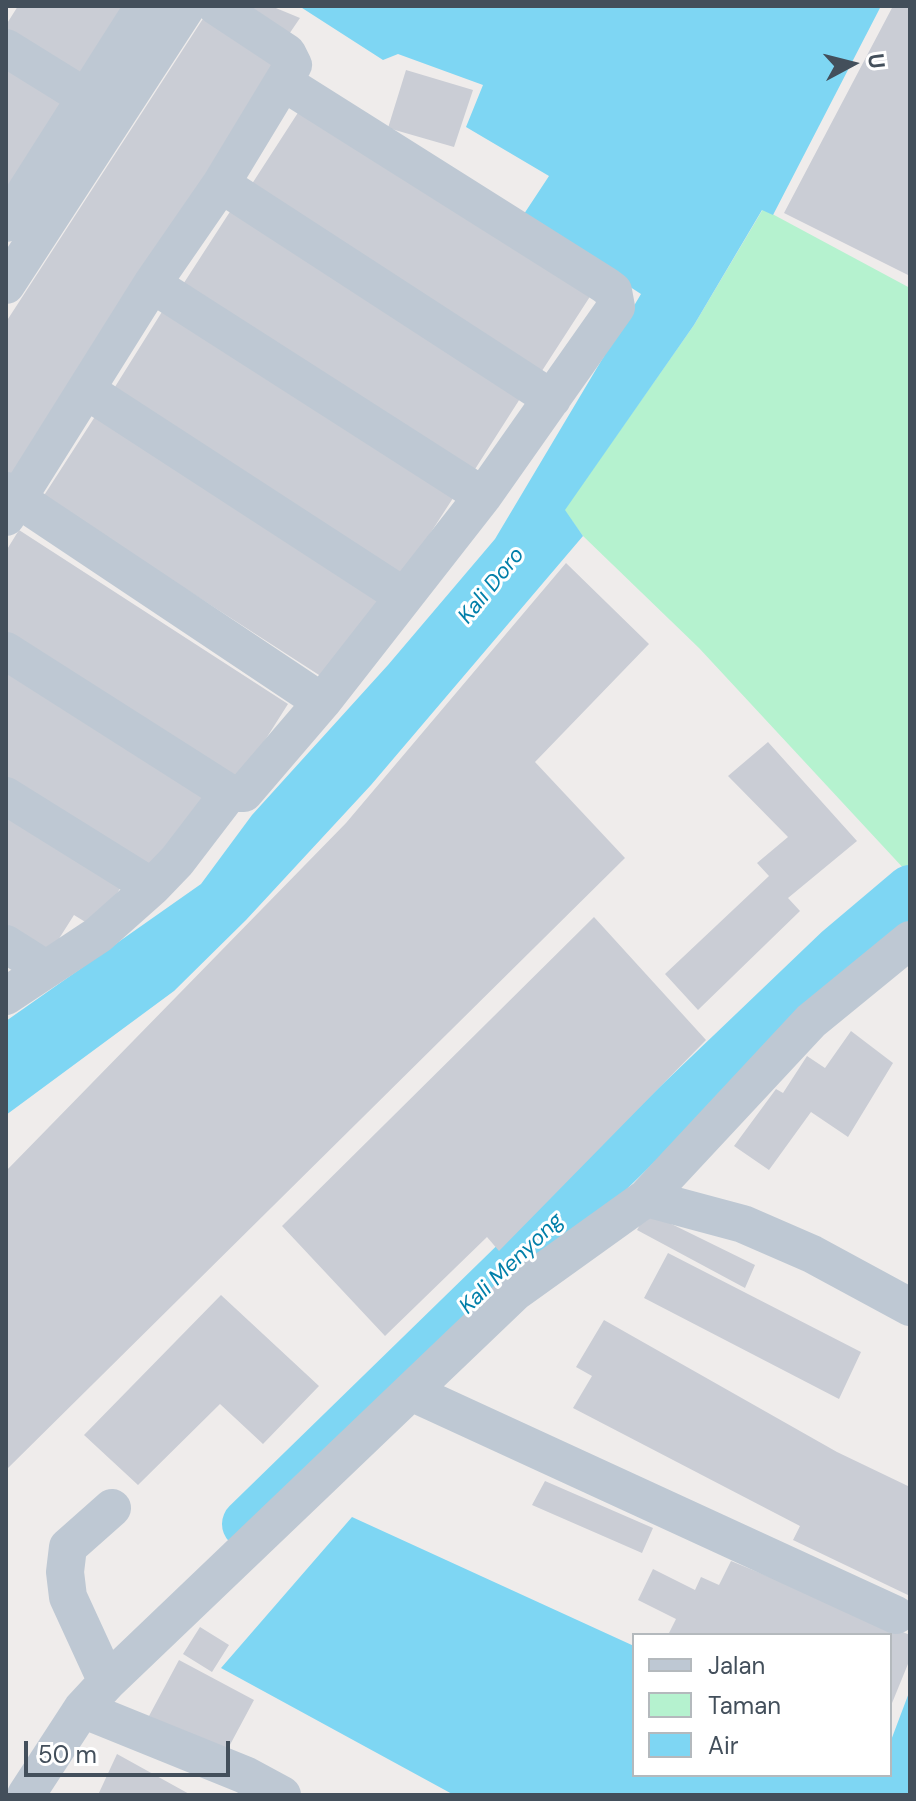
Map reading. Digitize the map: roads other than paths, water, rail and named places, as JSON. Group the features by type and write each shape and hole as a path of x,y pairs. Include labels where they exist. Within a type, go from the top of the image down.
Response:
{"street":[{"path":"6,223 144,6"},
{"path":"6,285 187,6"},
{"path":"216,6 292,59 293,65 221,184 10,502 322,702"},
{"path":"6,48 85,97"},
{"path":"6,651 229,793 244,793 322,702 483,496 615,309 613,291 283,82"},
{"path":"221,184 552,399"},
{"path":"152,284 483,496"},
{"path":"86,390 403,596"},
{"path":"6,996 98,935 152,887 177,861 229,793"},
{"path":"6,796 152,887"},
{"path":"26,1795 95,1695 515,1292 646,1198 811,1021 910,940"},
{"path":"6,944 44,968"},
{"path":"646,1198 743,1224 812,1254 910,1307"},
{"path":"411,1392 896,1615"},
{"path":"112,1508 68,1547 65,1572 68,1597 95,1695 282,1795"}],"water":[{"name":"Kali Doro","path":"299,6 881,6 773,215 762,210 694,325 565,510 583,536 371,785 246,920 174,991 6,1115 6,1021 201,884 252,815 388,665 495,539 641,294 522,217 549,176 466,127 483,85 398,54 383,60"},
{"path":"352,1517 632,1645 632,1777 892,1777 892,1738 910,1690 910,1795 454,1795 221,1668"}],"waterway":[{"name":"Kali Menyong","path":"247,1524 839,950 910,890"}]}
